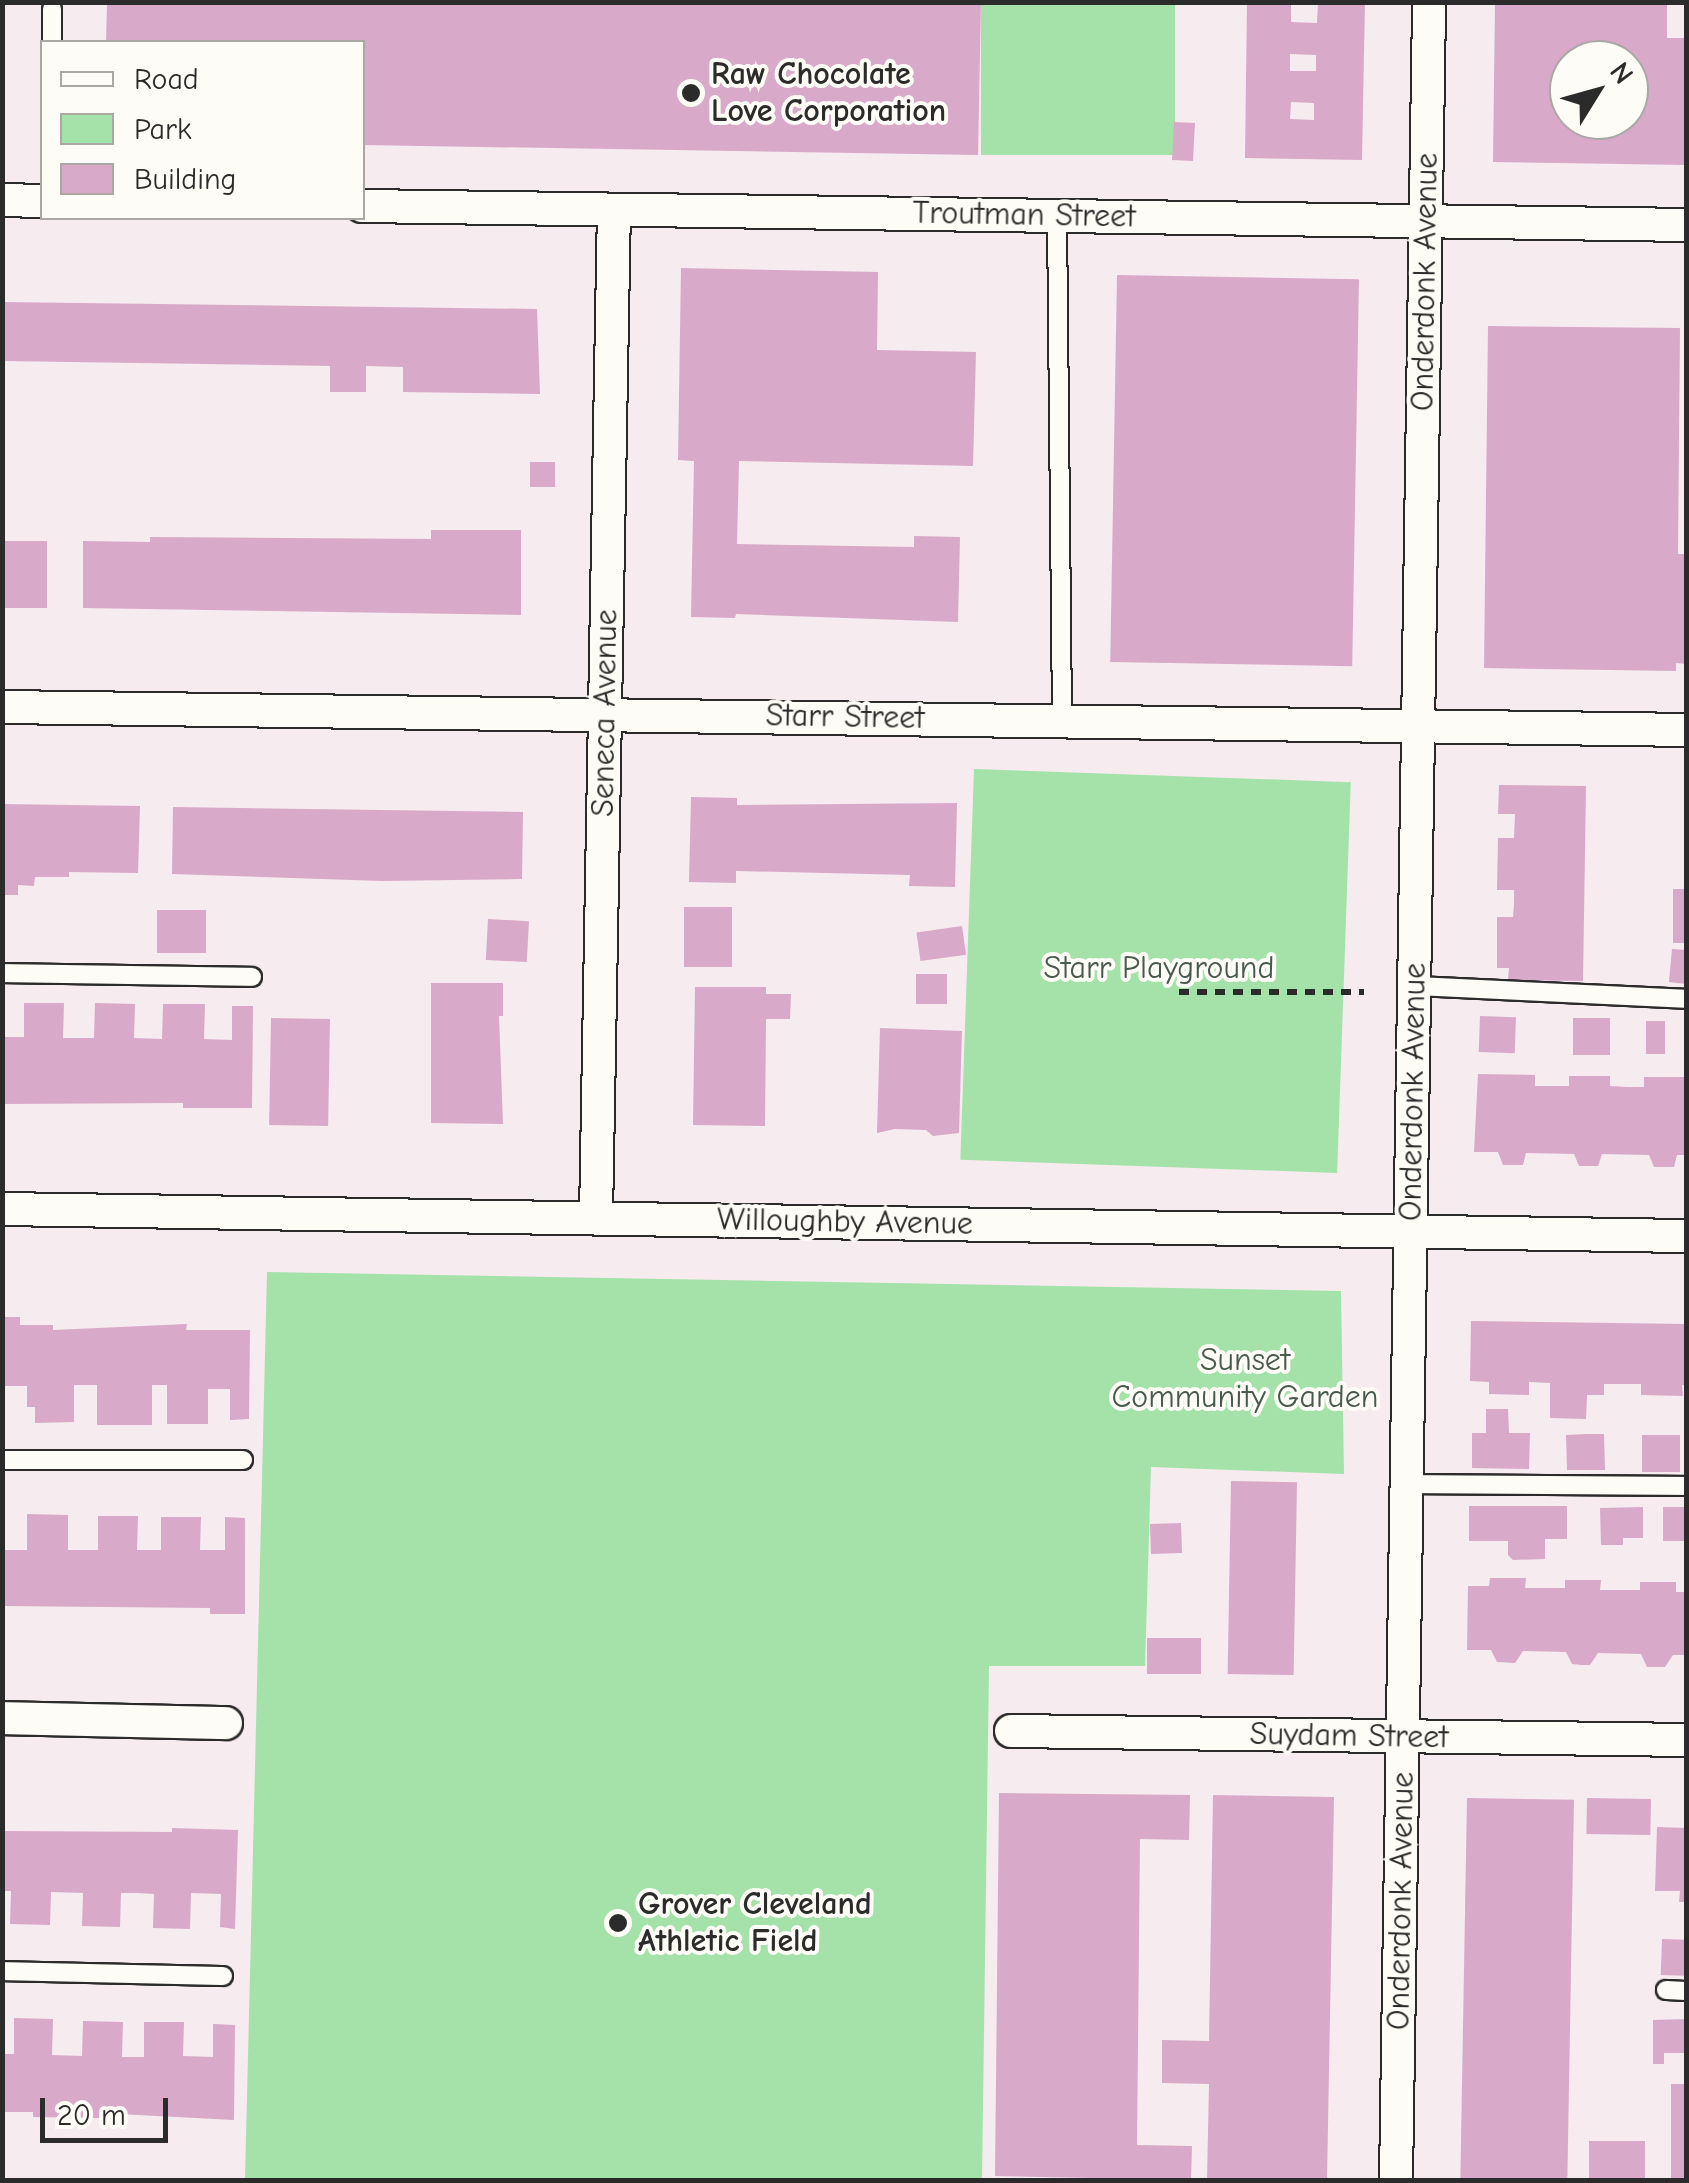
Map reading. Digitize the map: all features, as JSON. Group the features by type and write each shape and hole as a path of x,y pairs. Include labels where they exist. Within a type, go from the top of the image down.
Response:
{"street":[{"name":"Onderdonk Avenue","path":"1396,2180 1429,2"},
{"path":"2,200 40,200"},
{"name":"Troutman Street","path":"365,206 1686,225"},
{"name":"Seneca Avenue","path":"596,1217 614,210"},
{"name":"Starr Street","path":"2,707 1686,730"},
{"name":"Willoughby Avenue","path":"2,1210 1686,1236"},
{"path":"2,1718 226,1723"},
{"name":"Suydam Street","path":"1011,1731 1686,1740"}],"lane":[{"path":"52,8 52,40"},
{"path":"1057,216 1062,720"},
{"path":"2,973 252,977"},
{"path":"1415,986 1686,999"},
{"path":"2,1460 243,1460"},
{"path":"1407,1484 1686,1486"},
{"path":"2,1971 224,1976"},
{"path":"1666,1990 1686,1991"}],"path":[{"path":"1179,992 1364,992"}],"green space":[{"path":"981,3 1175,3 1175,155 981,155"},
{"name":"Starr Playground","path":"974,769 1351,782 1337,1173 960,1160"},
{"name":"Grover Cleveland Athletic Field","path":"267,1272 1341,1291 1344,1474 1151,1467 1145,1666 989,1666 982,2180 245,2180"}],"building":[{"path":"107,2 981,2 978,155 365,145 365,40 106,40"},
{"path":"1247,2 1291,2 1291,22 1317,23 1318,2 1365,2 1362,160 1245,158","holes":["1290,54 1316,55 1316,71 1290,71","1291,102 1314,103 1314,120 1290,119"]},
{"path":"1495,2 1667,2 1667,38 1686,38 1686,165 1493,162"},
{"path":"1174,122 1195,123 1193,161 1172,160"},
{"path":"681,268 878,272 877,350 976,352 973,466 739,461 737,544 914,547 914,536 960,537 958,622 736,614 735,618 691,617 694,461 678,460"},
{"path":"1117,275 1359,279 1352,666 1110,662"},
{"path":"2,302 537,309 540,394 403,392 403,367 366,366 366,392 330,392 330,366 2,361"},
{"path":"1488,326 1680,328 1678,554 1686,554 1686,664 1676,663 1676,671 1484,668"},
{"path":"530,462 555,462 555,487 530,487"},
{"path":"431,530 521,530 521,615 83,608 83,541 150,542 150,537 431,539"},
{"path":"2,541 47,541 47,608 2,608"},
{"path":"1499,785 1586,786 1583,981 1508,980 1509,968 1497,968 1497,917 1513,917 1514,904 1514,890 1497,890 1498,838 1514,838 1515,814 1498,814"},
{"path":"691,797 737,798 737,805 957,803 955,887 909,886 910,875 736,871 736,883 689,882"},
{"path":"2,804 140,806 138,873 69,872 69,877 35,877 34,886 18,885 18,895 2,895"},
{"path":"173,807 523,812 522,879 382,881 172,874"},
{"path":"1673,889 1686,889 1686,943 1673,943"},
{"path":"684,907 732,907 732,967 684,967"},
{"path":"157,910 206,910 206,953 157,953"},
{"path":"488,919 529,921 527,962 486,960"},
{"path":"962,926 966,955 920,961 916,932"},
{"path":"1672,949 1686,950 1686,984 1669,982"},
{"path":"916,974 947,974 947,1004 916,1004"},
{"path":"431,983 503,983 503,1016 499,1016 503,1124 431,1123"},
{"path":"695,987 766,987 766,994 791,994 790,1019 766,1019 765,1126 693,1125"},
{"path":"24,1003 64,1003 63,1038 94,1038 95,1003 135,1004 134,1038 162,1039 163,1004 205,1004 204,1039 232,1040 232,1006 253,1006 252,1108 183,1108 183,1103 2,1104 2,1037 24,1037"},
{"path":"1480,1016 1516,1017 1515,1053 1479,1052"},
{"path":"271,1018 330,1019 328,1126 269,1125"},
{"path":"1573,1018 1610,1018 1610,1055 1573,1055"},
{"path":"1646,1021 1665,1021 1665,1054 1646,1054"},
{"path":"880,1028 962,1031 959,1133 933,1136 926,1130 895,1129 877,1133"},
{"path":"1478,1074 1535,1075 1535,1086 1569,1086 1569,1076 1610,1076 1610,1086 1627,1087 1644,1087 1644,1077 1685,1077 1686,1155 1677,1155 1674,1167 1654,1167 1649,1155 1602,1154 1598,1166 1579,1166 1574,1154 1526,1153 1523,1165 1503,1165 1498,1152 1474,1152"},
{"path":"2,1317 20,1317 20,1325 53,1325 53,1330 187,1324 186,1330 250,1330 249,1419 230,1420 230,1389 208,1389 208,1424 167,1424 167,1385 152,1385 152,1425 97,1425 97,1385 74,1385 74,1422 35,1423 35,1407 27,1407 27,1386 2,1386"},
{"path":"1471,1321 1686,1324 1683,1396 1641,1395 1641,1384 1604,1384 1604,1395 1587,1395 1586,1419 1550,1418 1550,1383 1529,1382 1529,1395 1489,1394 1489,1382 1470,1381"},
{"path":"1486,1409 1508,1409 1509,1433 1530,1433 1529,1469 1472,1468 1472,1433 1486,1433"},
{"path":"1604,1434 1605,1470 1567,1470 1566,1435"},
{"path":"1642,1435 1680,1435 1680,1472 1642,1472"},
{"path":"1231,1481 1297,1482 1294,1675 1228,1674"},
{"path":"1469,1506 1567,1506 1567,1539 1545,1539 1545,1559 1513,1560 1508,1555 1508,1541 1469,1541"},
{"path":"1643,1507 1643,1538 1623,1538 1623,1545 1601,1545 1600,1508"},
{"path":"1663,1507 1686,1507 1686,1541 1663,1541"},
{"path":"27,1514 68,1515 68,1550 98,1550 98,1516 138,1516 137,1550 161,1550 161,1517 201,1517 200,1550 225,1550 225,1517 245,1518 245,1614 210,1614 210,1608 2,1606 2,1550 27,1550"},
{"path":"1181,1523 1182,1553 1151,1554 1150,1524"},
{"path":"1490,1578 1526,1578 1525,1588 1565,1588 1565,1580 1601,1580 1600,1590 1640,1590 1640,1582 1676,1582 1676,1592 1686,1592 1686,1655 1673,1655 1665,1667 1647,1667 1641,1654 1598,1653 1590,1665 1581,1665 1572,1664 1566,1652 1523,1651 1515,1663 1497,1662 1491,1650 1467,1650 1468,1586 1489,1586"},
{"path":"1147,1638 1201,1638 1201,1674 1147,1674"},
{"path":"999,1793 1190,1795 1189,1840 1140,1839 1137,2145 1192,2146 1191,2180 995,2176"},
{"path":"1213,1795 1334,1797 1327,2180 1207,2180 1209,2084 1162,2083 1162,2040 1209,2041"},
{"path":"1467,1798 1574,1800 1567,2180 1460,2180"},
{"path":"1587,1798 1651,1799 1650,1835 1586,1834"},
{"path":"1657,1827 1686,1828 1686,1902 1679,1902 1680,1891 1655,1891"},
{"path":"172,1828 238,1830 235,1929 220,1927 221,1894 191,1893 190,1929 153,1928 154,1894 138,1893 121,1893 120,1927 82,1926 83,1893 51,1892 50,1925 10,1924 11,1891 2,1891 2,1831 172,1832"},
{"path":"1662,1939 1686,1940 1685,1976 1661,1975"},
{"path":"14,2018 53,2019 52,2055 82,2056 83,2021 123,2022 122,2057 144,2057 144,2022 184,2022 183,2056 213,2057 213,2024 235,2025 234,2120 99,2113 99,2118 33,2117 33,2112 2,2112 2,2054 14,2054"},
{"path":"1686,2019 1686,2053 1664,2053 1664,2064 1653,2064 1653,2020"},
{"path":"1671,2084 1686,2084 1686,2180 1671,2180"},
{"path":"1589,2141 1645,2141 1645,2180 1589,2180"}],"place":[{"name":"Raw Chocolate Love Corporation","path":"691,93"},
{"name":"Grover Cleveland Athletic Field","path":"618,1923"}],"park label":[{"name":"Sunset Community Garden","path":"1245,1380"}]}
